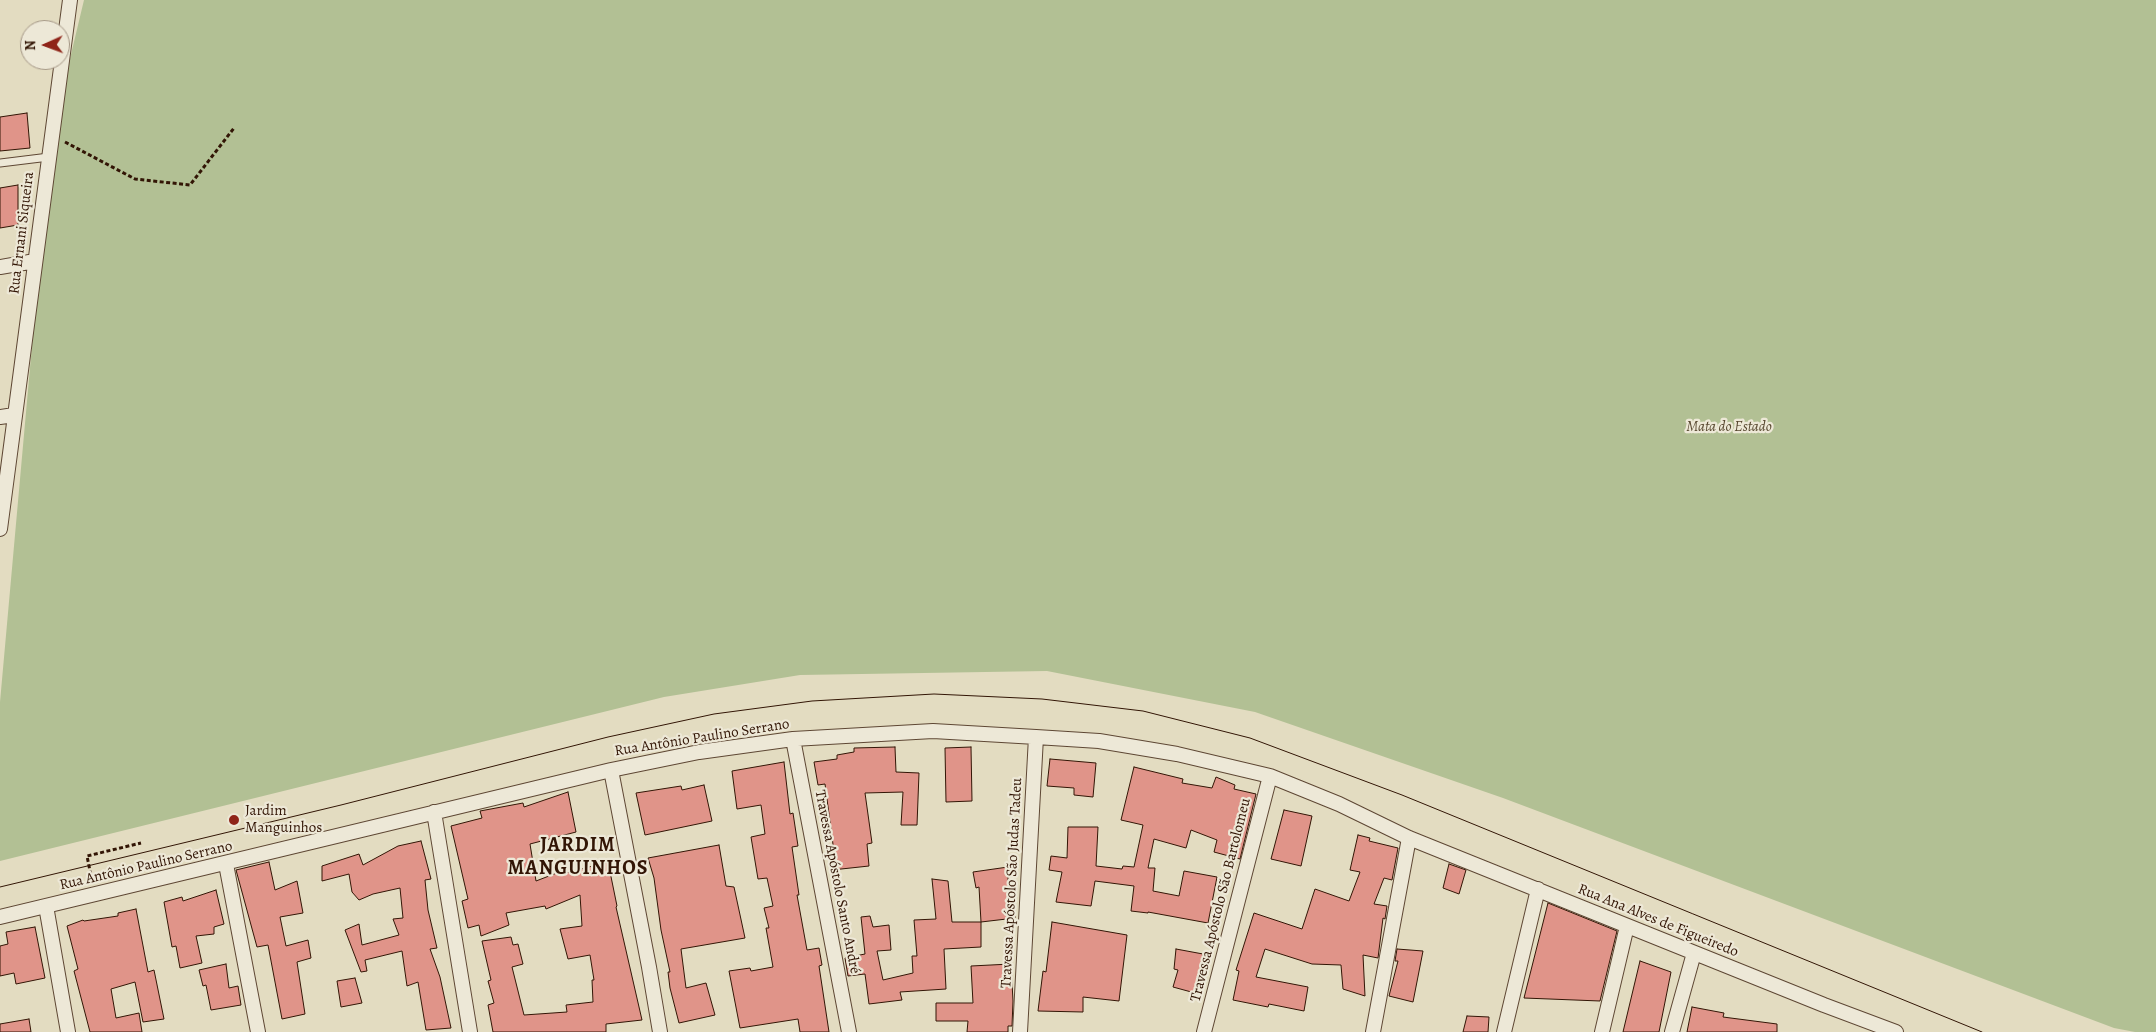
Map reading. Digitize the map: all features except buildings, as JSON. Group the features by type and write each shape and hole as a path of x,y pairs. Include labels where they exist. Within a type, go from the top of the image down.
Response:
{"street":[{"name":"Rua Ernani Siqueira","path":"0,529 70,0"},
{"path":"0,267 35,261"},
{"path":"0,417 14,415"},
{"name":"Rua Antônio Paulino Serrano","path":"0,917 611,770 699,752 793,739 933,731 1119,744 1177,754 1270,776 1339,804 1410,838"},
{"name":"Travessa Apóstolo São Judas Tadeu","path":"1020,1032 1036,737"},
{"name":"Travessa Apóstolo Santo André","path":"793,739 849,1032"},
{"path":"611,770 660,1032"},
{"name":"Travessa Apóstolo São Bartolomeu","path":"1204,1032 1270,776"},
{"path":"434,812 470,1032"},
{"path":"1373,1032 1410,838"},
{"name":"Rua Ana Alves de Figueiredo","path":"1410,838 1694,953 1896,1032"},
{"path":"226,864 258,1032"},
{"path":"1504,1032 1538,889"},
{"path":"46,906 68,1032"},
{"path":"1602,1032 1627,926"},
{"path":"1672,1032 1694,953"}],"lane":[{"path":"0,163 49,157"}],"path":[{"path":"52,134 135,179 190,185 234,128"},
{"path":"96,894 86,856 141,842"}],"green space":[{"name":"Mata do Estado","path":"84,0 2156,0 2156,1032 2135,1032 2114,1028 1503,798 1255,712 1047,671 800,675 664,697 0,861 0,702 49,156 52,134 67,70 70,70 70,59"}],"tram line":[{"path":"0,887 341,805 608,737 714,714 812,701 934,694 1042,699 1143,711 1250,738 1402,795 1982,1032"}],"place":[{"name":"Jardim Manguinhos","path":"234,820"}],"district":[{"name":"JARDIM MANGUINHOS","path":"578,858"}]}
